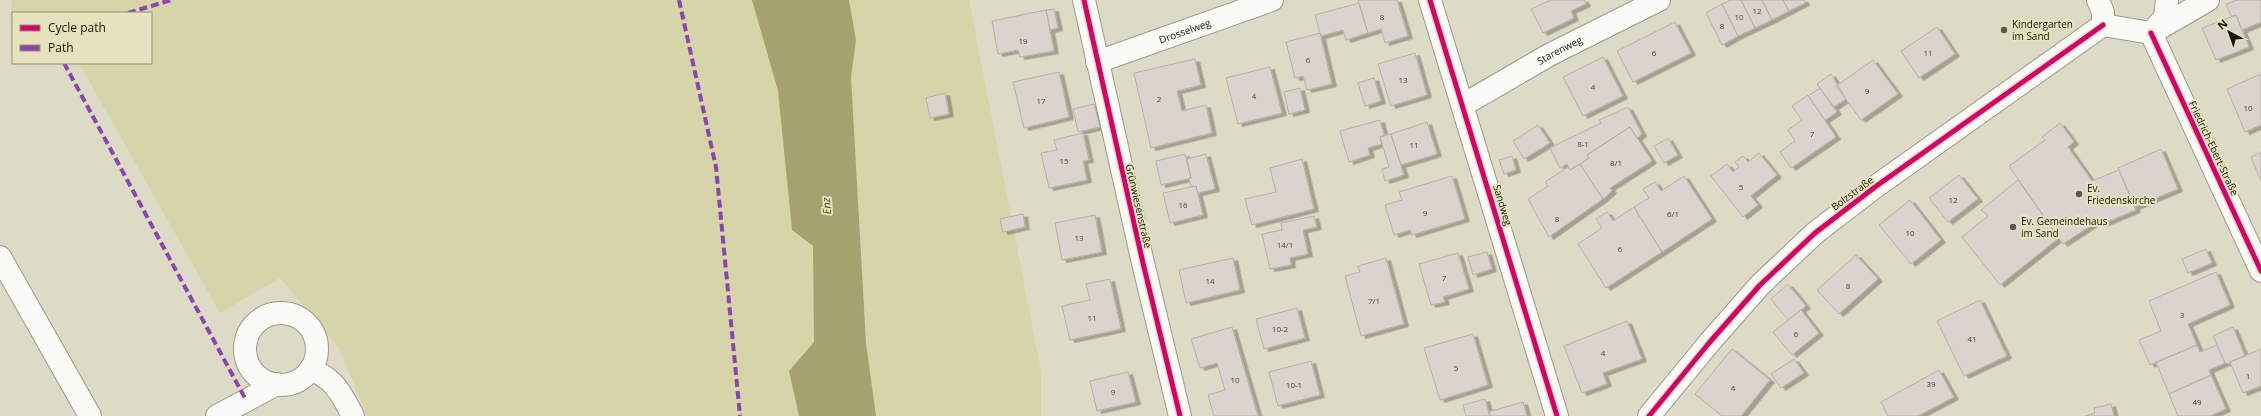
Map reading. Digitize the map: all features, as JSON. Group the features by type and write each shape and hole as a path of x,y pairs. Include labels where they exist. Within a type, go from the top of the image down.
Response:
{"street":[{"name":"Grünwiesenstraße","path":"1084,0 1097,62 1180,416"},
{"name":"Drosselweg","path":"1097,62 1272,0"},
{"name":"Sandweg","path":"1430,0 1557,416"},
{"name":"Starenweg","path":"1463,105 1551,54 1659,0"},
{"path":"2098,0 2102,12 2103,25 2151,33 2208,0"},
{"path":"2151,33 2164,17 2167,0"},
{"name":"Bolzstraße","path":"1649,416 1708,343 1760,285 1815,233 1875,187 2103,25"},
{"name":"Friedrich-Ebert-Straße","path":"2151,33 2261,271"},
{"path":"0,257 90,416"},
{"path":"217,416 277,384 291,383 301,378 310,370 316,359 317,347 315,336 308,325 299,317 288,313 276,313 264,317 255,324 248,334 245,345 246,357 250,368 258,377 277,384"},
{"path":"310,370 328,378 338,389 353,416"}],"shaded area":[{"path":"12,0 752,0 778,91 792,230 813,246 814,342 789,371 799,416 367,416 339,348 280,278 220,313 80,64 152,64 152,12 12,12 12,24 10,21"},
{"path":"849,0 969,0 1041,371 1041,416 876,416 866,343 851,77 856,40"}],"water":[{"name":"Enz","path":"752,0 849,0 856,40 851,77 866,343 876,416 799,416 789,371 814,342 813,246 792,230 778,91"}],"building":[{"path":"1358,0 1397,0 1408,36 1385,43 1381,29 1368,33"},
{"path":"1551,0 1584,0 1586,4 1571,11 1574,18 1543,33 1531,9"},
{"path":"1731,0 1741,0 1755,28 1738,36 1722,4"},
{"path":"1741,0 1762,0 1772,20 1755,28"},
{"path":"1762,0 1783,0 1789,11 1772,20"},
{"path":"1783,0 1804,0 1805,3 1789,11"},
{"path":"2237,0 2261,0 2261,22 2242,30 2236,15 2231,16 2226,4"},
{"path":"1359,3 1368,33 1346,40 1343,30 1321,36 1315,15"},
{"path":"1722,4 1738,36 1722,45 1706,13"},
{"path":"1054,9 1058,28 1050,30 1046,10"},
{"path":"1046,10 1054,51 1020,57 1018,50 998,54 992,21"},
{"path":"2236,15 2249,47 2216,60 2202,28"},
{"path":"1675,22 1691,53 1633,82 1617,51"},
{"path":"1937,27 1955,54 1919,78 1901,51"},
{"path":"1320,33 1332,84 1307,90 1303,76 1295,78 1286,42"},
{"path":"1415,53 1427,95 1391,106 1378,64"},
{"path":"1603,57 1623,96 1583,116 1563,77"},
{"path":"1195,59 1201,85 1177,91 1182,111 1206,105 1212,133 1151,148 1134,73"},
{"path":"1873,60 1898,94 1861,120 1836,86"},
{"path":"1270,67 1282,113 1238,124 1226,78"},
{"path":"1059,72 1069,117 1024,128 1013,82"},
{"path":"1831,74 1846,99 1834,107 1817,84"},
{"path":"2261,74 2261,125 2245,132 2227,89"},
{"path":"1374,78 1381,101 1365,106 1358,83"},
{"path":"1300,88 1305,110 1289,114 1284,92"},
{"path":"1820,88 1837,112 1825,120 1808,96"},
{"path":"945,93 949,114 930,118 926,98"},
{"path":"1808,95 1836,137 1791,168 1780,152 1795,141 1788,130 1802,120 1792,106"},
{"path":"1094,104 1100,127 1078,132 1073,109"},
{"path":"1628,107 1642,134 1637,138 1630,127 1587,155 1589,158 1570,170 1567,164 1560,168 1550,148 1601,123 1599,120"},
{"path":"1380,120 1384,135 1380,137 1382,144 1368,148 1370,155 1349,162 1340,131"},
{"path":"1427,122 1437,154 1401,165 1391,134"},
{"name":"Ev. Friedenskirche","path":"2060,123 2074,142 2068,147 2092,181 2119,170 2136,210 2102,224 2101,219 2063,244 2009,166 2045,140 2042,137"},
{"path":"1538,125 1550,143 1524,159 1513,141"},
{"path":"1630,127 1652,161 1610,188 1612,191 1603,199 1580,164 1589,158 1587,155"},
{"path":"1083,133 1089,160 1083,161 1087,180 1049,188 1041,153 1057,150 1054,140"},
{"path":"1391,134 1404,175 1385,181 1382,169 1389,167 1380,137"},
{"path":"1668,138 1678,155 1664,163 1654,146"},
{"path":"2161,149 2178,189 2135,207 2118,168"},
{"path":"2261,152 2261,181 2251,157"},
{"path":"1759,153 1777,175 1751,196 1758,205 1743,217 1711,176 1727,164 1733,172 1739,167 1735,162 1743,156 1748,162"},
{"path":"1185,154 1191,178 1161,185 1156,161"},
{"path":"1206,154 1215,189 1198,193 1196,186 1191,187 1189,178 1191,178 1187,159"},
{"path":"1512,156 1516,170 1504,174 1499,160"},
{"path":"1302,159 1314,209 1252,225 1245,199 1276,192 1270,168"},
{"path":"1580,164 1603,199 1549,237 1528,199 1548,186 1545,182 1568,167 1570,170"},
{"path":"1959,175 1978,199 1948,222 1929,198"},
{"path":"1452,176 1465,219 1412,235 1410,230 1394,235 1385,205 1402,200 1399,192"},
{"path":"1684,176 1712,219 1662,252 1634,207 1649,198 1643,189 1655,182 1661,191"},
{"name":"Ev. Gemeindehaus im Sand","path":"2018,180 2059,238 2000,285 1962,237 1988,216 1981,210"},
{"path":"1196,186 1203,215 1170,223 1163,193"},
{"path":"1910,200 1941,240 1911,264 1879,225"},
{"path":"1634,207 1662,252 1606,288 1578,244 1602,228 1596,219 1607,212 1613,221"},
{"path":"1023,214 1025,227 1003,232 1000,219"},
{"path":"1095,215 1102,252 1062,260 1055,223"},
{"path":"1314,216 1317,227 1303,230 1308,254 1290,258 1291,265 1270,269 1262,234 1282,230 1281,223"},
{"path":"2206,249 2212,263 2188,273 2182,259"},
{"path":"1487,252 1492,269 1473,275 1468,257"},
{"path":"1458,253 1469,289 1443,297 1445,302 1431,305 1419,264"},
{"path":"1856,255 1878,279 1839,314 1817,290"},
{"path":"1233,258 1240,290 1186,303 1179,270"},
{"path":"1386,258 1404,324 1361,336 1345,276 1360,272 1358,266"},
{"path":"2216,272 2230,305 2188,324 2197,345 2150,365 2139,340 2161,331 2149,301"},
{"path":"1110,279 1121,329 1070,340 1062,306 1090,300 1086,284"},
{"path":"1788,284 1806,306 1788,320 1771,299"},
{"path":"1980,300 2007,356 1964,376 1937,321"},
{"path":"1297,308 1305,338 1264,349 1256,319"},
{"path":"1801,310 1819,333 1792,355 1773,332"},
{"path":"1627,321 1642,359 1603,373 1607,384 1582,393 1564,346"},
{"path":"1232,327 1258,416 1214,416 1208,395 1225,390 1217,363 1200,368 1191,339"},
{"path":"2233,327 2245,356 2230,362 2231,364 2225,363 2213,336"},
{"path":"1473,334 1488,385 1440,400 1424,348"},
{"path":"2197,345 2200,352 2217,345 2225,363 2209,370 2211,375 2169,394 2156,362"},
{"path":"1732,349 1770,380 1741,416 1722,416 1695,394"},
{"path":"2261,349 2261,386 2243,393 2230,362"},
{"path":"1794,359 1804,373 1781,388 1771,374"},
{"path":"1311,361 1320,395 1278,406 1269,372"},
{"path":"1939,370 1954,397 1918,416 1888,416 1881,402"},
{"path":"1128,372 1136,402 1097,411 1090,381"},
{"path":"2211,375 2226,409 2210,416 2178,416 2169,394"},
{"path":"1485,399 1490,416 1466,416 1463,405"},
{"path":"1523,402 1527,416 1490,416 1488,412"},
{"path":"2111,404 2114,416 2085,416 2095,413 2094,408"}],"marked path":[{"path":"131,12 171,0"},
{"path":"679,0 716,167 740,416"},
{"path":"65,64 246,400"}],"cycle path":[{"path":"1084,0 1143,263 1180,416"},
{"path":"1430,0 1557,416"},
{"path":"1649,416 1709,343 1760,285 1815,233 1875,187 2103,25"},
{"path":"2151,33 2261,271"}],"place":[{"name":"Kindergarten im Sand","path":"2004,30"},
{"name":"Ev. Friedenskirche","path":"2079,194"},
{"name":"Ev. Gemeindehaus im Sand","path":"2013,227"}]}
